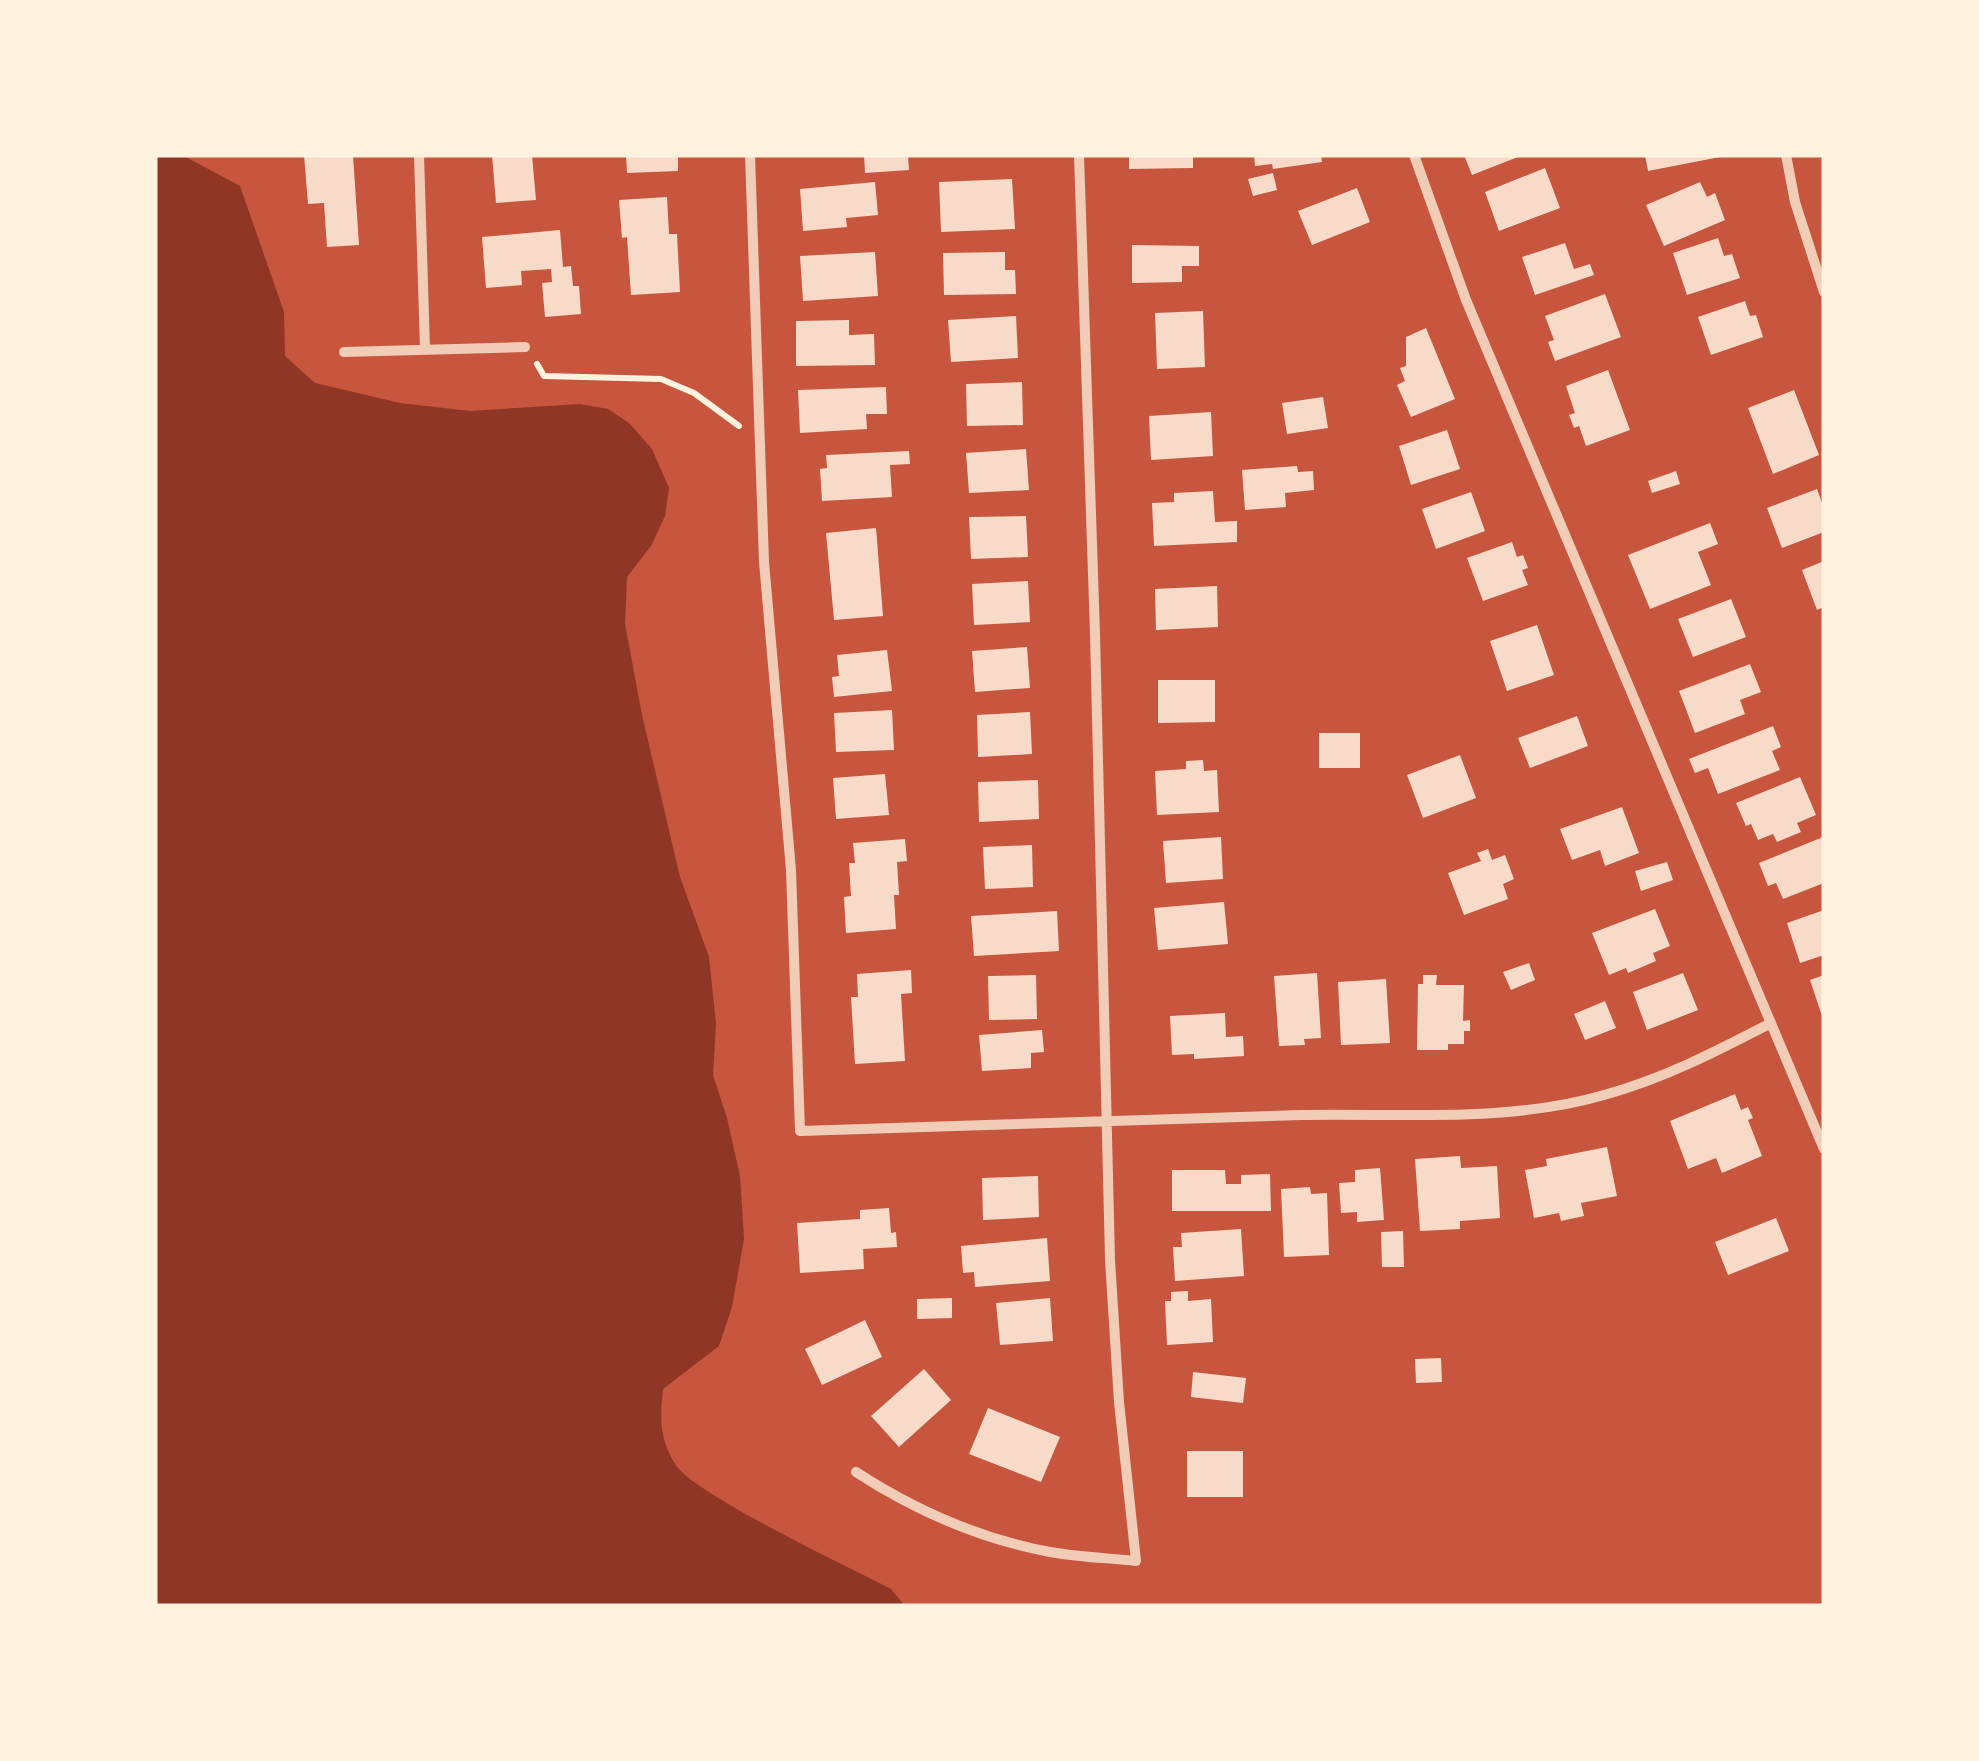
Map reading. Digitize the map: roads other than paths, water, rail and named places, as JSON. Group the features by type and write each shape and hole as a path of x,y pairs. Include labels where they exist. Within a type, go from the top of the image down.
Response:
{"street":[{"path":"419,155 425,349"},
{"path":"750,155 769,647 790,870 800,1131 1538,1108 1601,1096 1658,1078 1770,1022"},
{"path":"856,1472 905,1504 971,1531 1050,1552 1136,1561 1119,1402 1110,1260 1079,155"},
{"path":"1414,155 1466,300 1824,1150"},
{"path":"1786,155 1824,292"},
{"path":"344,352 525,346"}]}
